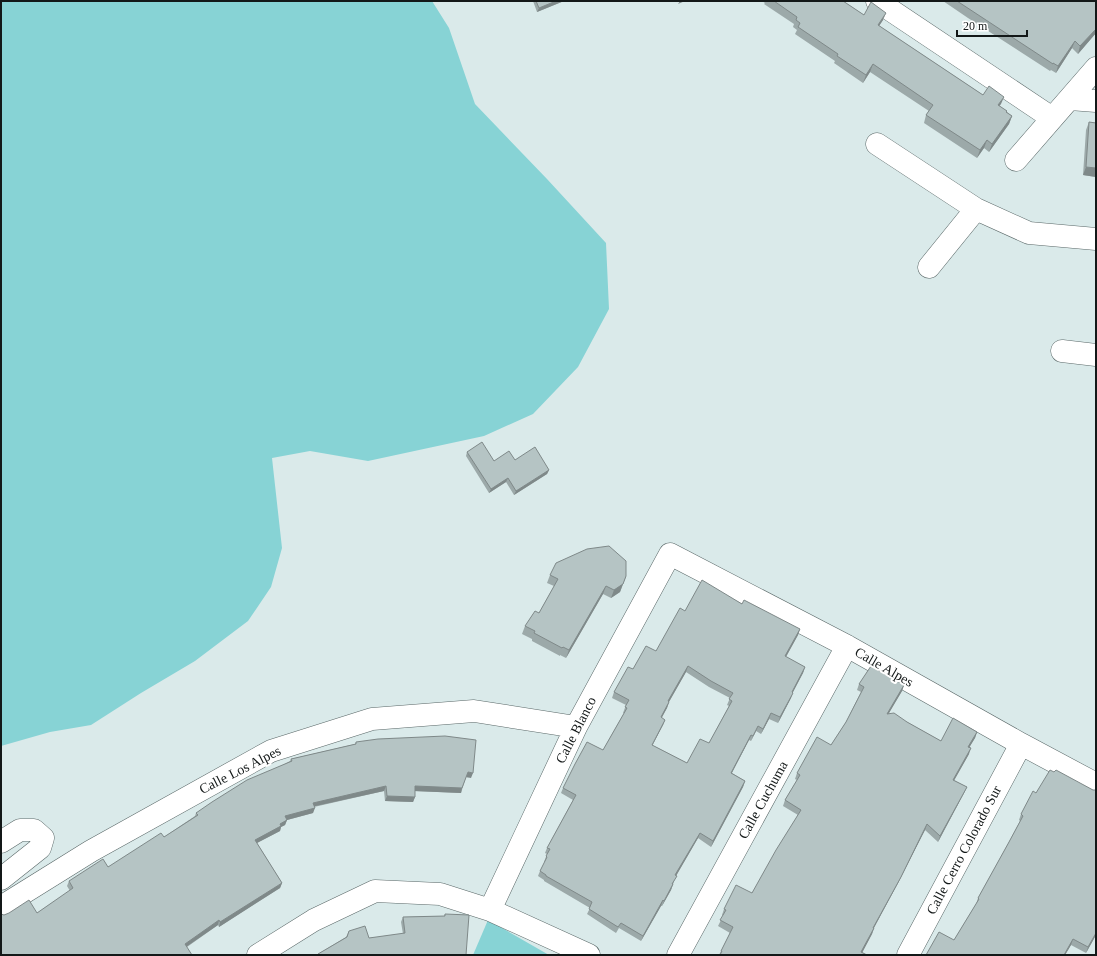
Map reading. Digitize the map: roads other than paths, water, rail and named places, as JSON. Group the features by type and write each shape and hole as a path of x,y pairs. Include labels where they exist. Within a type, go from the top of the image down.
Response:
{"street":[{"path":"877,1 1052,118"},
{"path":"1016,160 1096,68"},
{"path":"1070,99 1096,101"},
{"path":"876,144 976,209 1029,233 1096,239"},
{"path":"929,267 976,209"},
{"path":"1062,351 1096,355"},
{"name":"Calle Alpes","path":"670,554 847,646 1021,744 1096,784"},
{"name":"Calle Blanco","path":"490,910 576,728 670,554"},
{"name":"Calle Cuchuma","path":"678,955 847,646"},
{"name":"Calle Los Alpes","path":"1,907 91,851 271,751 372,719 474,711 576,728"},
{"name":"Calle Cerro Colorado Sur","path":"908,955 1021,744"},
{"path":"1,842 20,830 34,830 44,838 40,848 1,879"},
{"path":"258,955 314,920 375,890 440,894 490,910 589,955"}]}
